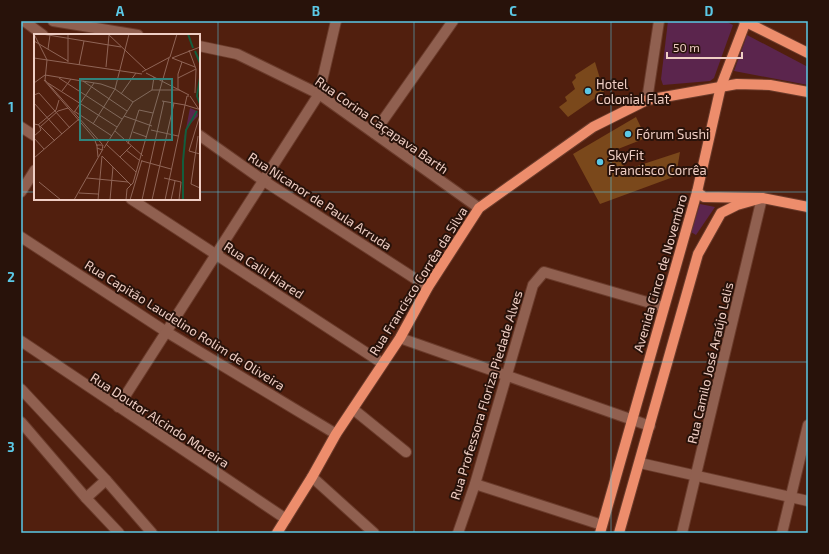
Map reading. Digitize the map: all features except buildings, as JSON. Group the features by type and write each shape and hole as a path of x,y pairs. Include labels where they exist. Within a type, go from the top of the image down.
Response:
{"main road":[{"path":"745,21 808,53"},
{"name":"Avenida Cinco de Novembro","path":"601,529 697,192 721,86 745,21"},
{"name":"Rua Francisco Corrêa da Silva","path":"277,533 312,477 336,434 400,338 428,287 479,208 593,127 647,100 737,84 770,85 808,92"},
{"path":"697,192 704,197 762,198 808,207"},
{"path":"619,533 698,254 721,214 737,205 762,198"}],"street":[{"path":"24,21 43,34"},
{"path":"53,21 122,34"},
{"path":"118,407 165,331 264,181 319,94 336,21"},
{"path":"374,133 453,21"},
{"path":"647,100 660,21"},
{"name":"Rua Corina Caçapava Barth","path":"200,46 237,54 319,94 479,208"},
{"path":"21,127 34,135"},
{"name":"Rua Nicanor de Paula Arruda","path":"200,137 264,181 428,287"},
{"path":"21,192 34,172"},
{"name":"Rua Camilo José Araújo Lelis","path":"682,533 697,476 762,198"},
{"name":"Rua Calil Hiared","path":"133,200 382,363"},
{"name":"Rua Capitão Laudelino Rolim de Oliveira","path":"21,237 165,331 336,434"},
{"name":"Rua Professora Floriza Piedade Alves","path":"458,533 475,484 507,377 532,285 544,272 664,307"},
{"path":"400,338 507,377 650,426"},
{"name":"Rua Doutor Alcindo Moreira","path":"21,341 286,518"},
{"path":"21,389 106,480 152,533"},
{"path":"353,409 406,452"},
{"path":"21,422 86,498 119,533"},
{"path":"782,533 808,424"},
{"path":"640,463 808,501"},
{"path":"312,477 374,533"},
{"path":"86,498 106,480"},
{"path":"475,484 601,529"}],"shaded area":[{"path":"668,21 725,21 733,25 714,78 710,81 663,85 661,79"},
{"path":"747,35 808,67 808,85 734,71"},
{"path":"700,204 715,207 696,235 691,232"}],"place":[{"name":"Hotel Colonial Flat","path":"588,91"},
{"name":"Fórum Sushi","path":"628,134"},
{"name":"SkyFit Francisco Corrêa","path":"600,162"}]}
